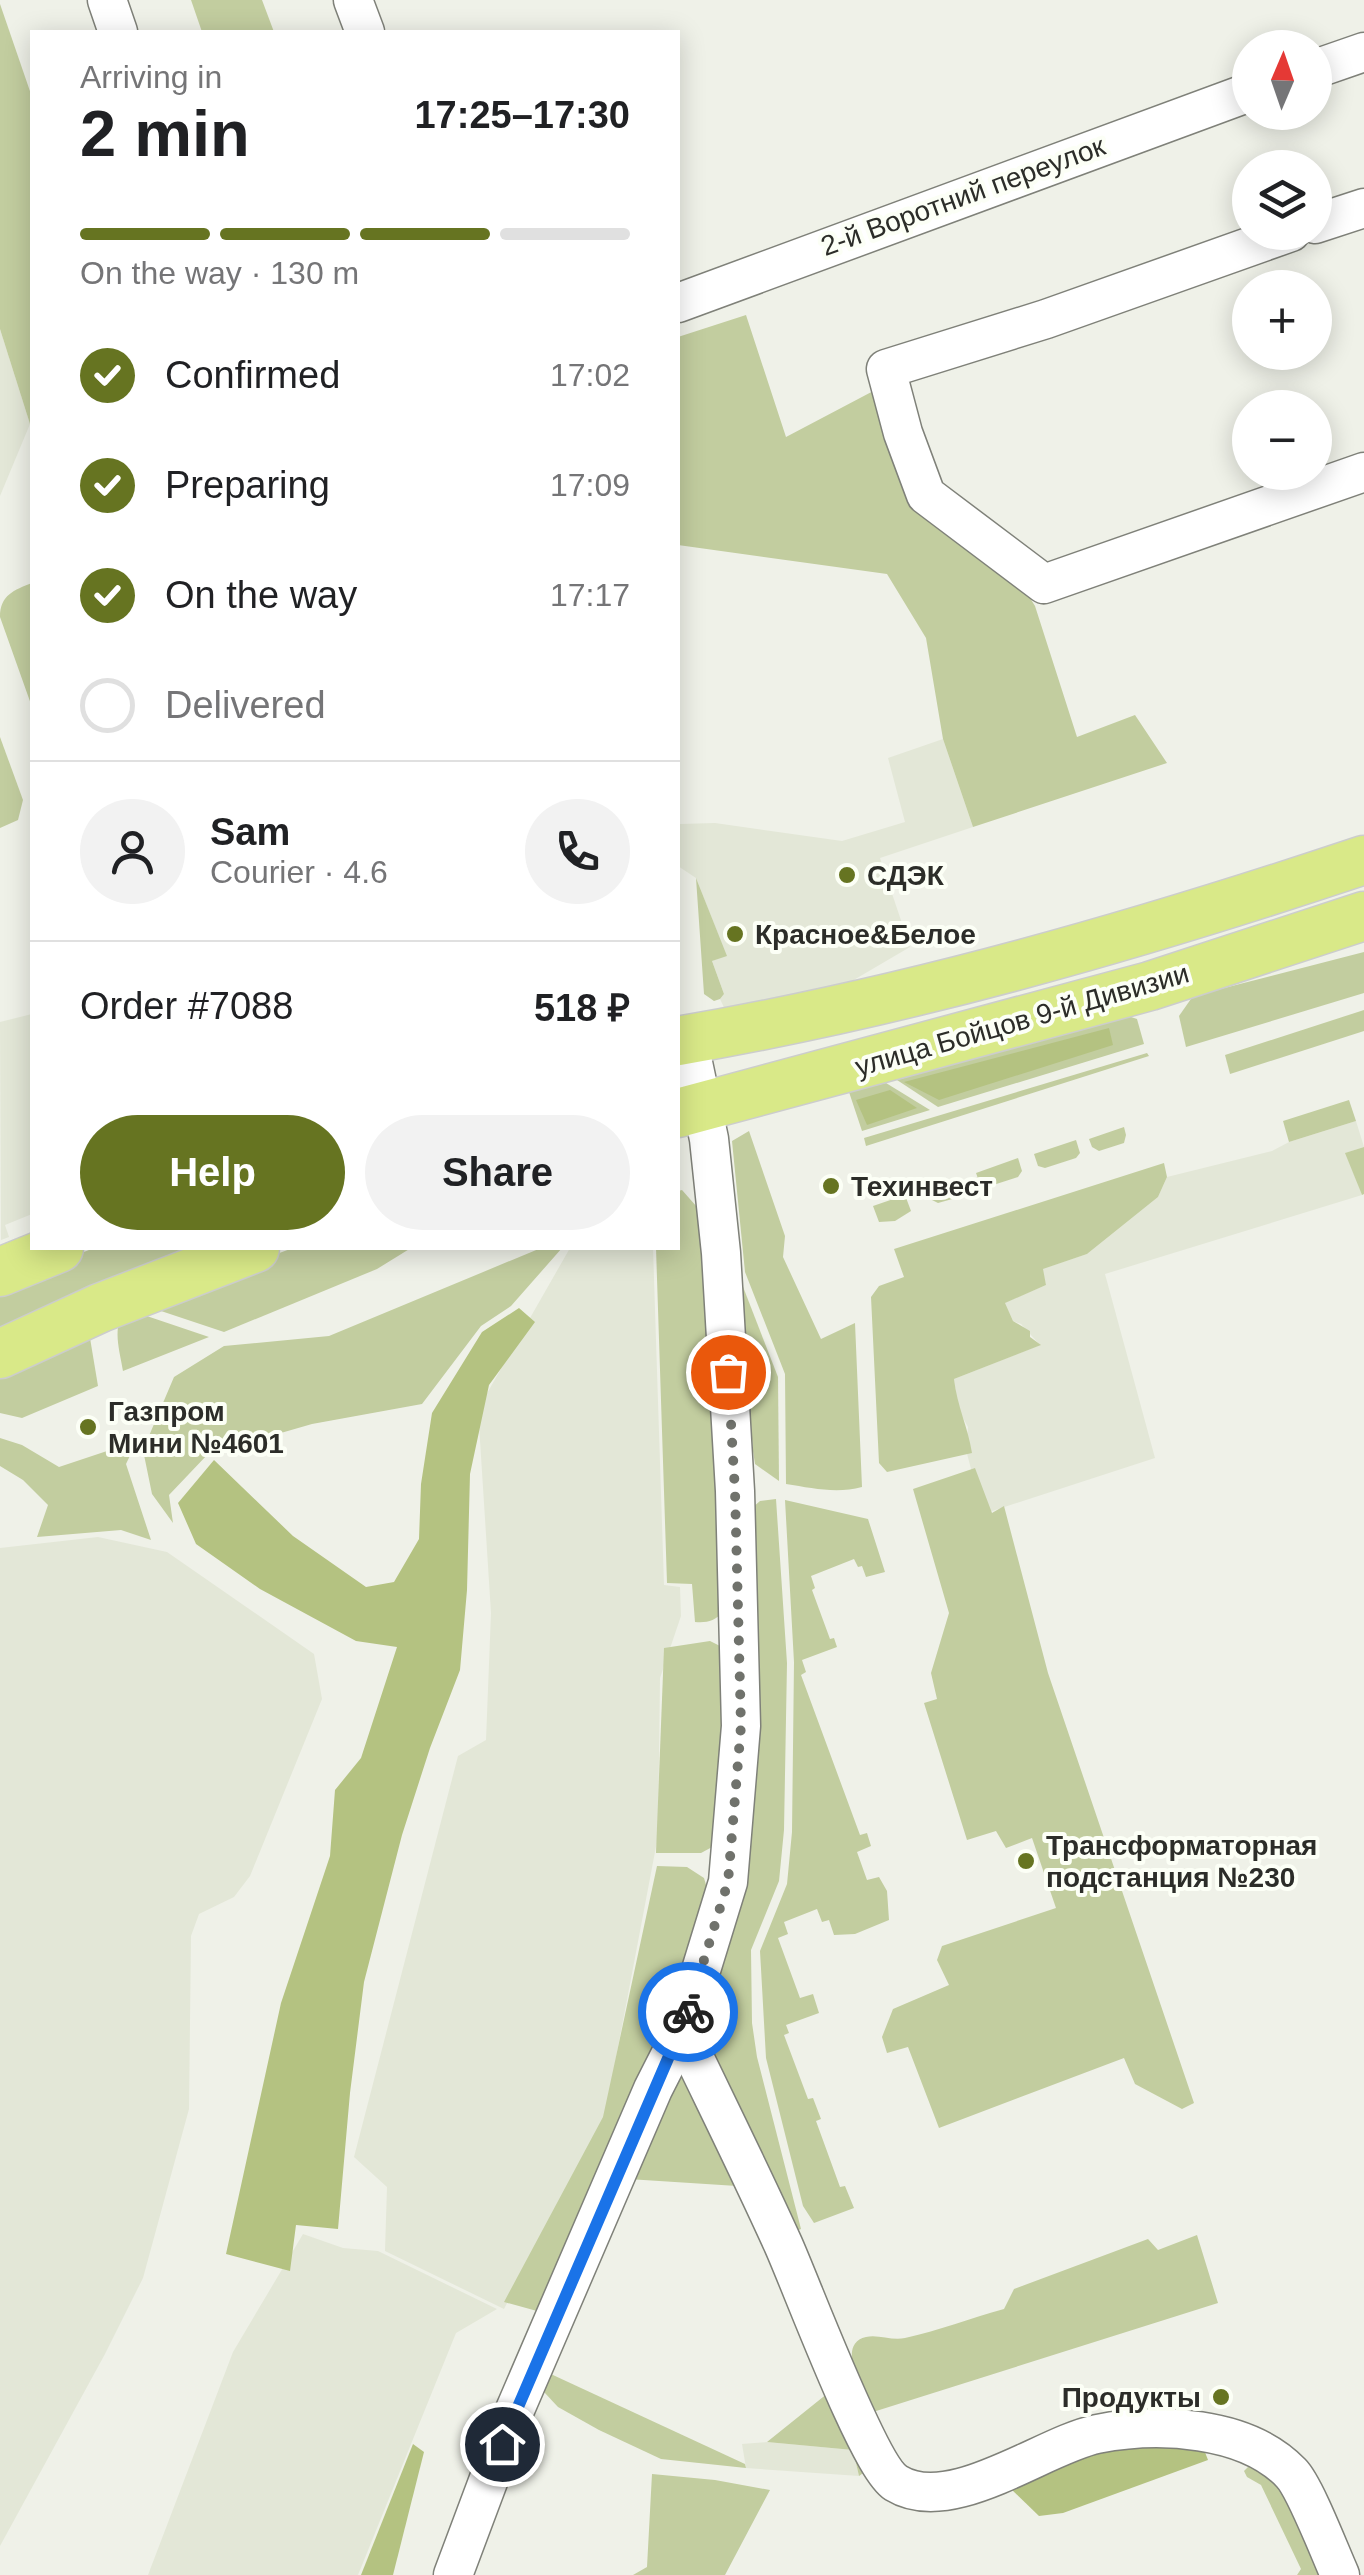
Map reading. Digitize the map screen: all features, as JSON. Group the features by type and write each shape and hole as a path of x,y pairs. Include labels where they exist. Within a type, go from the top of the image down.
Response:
{"main road":[{"name":"улица Бойцов 9-й Дивизии","path":"683,1040 1000,971 1364,860"},
{"name":"улица Бойцов 9-й Дивизии","path":"690,1110 1150,986 1364,916"},
{"path":"0,1272 54,1250"},
{"path":"0,1354 116,1301 250,1250"}],"street":[{"path":"107,0 117,30"},
{"path":"353,0 364,30"},
{"path":"1332,63 1364,52"},
{"name":"2-й Воротний переулок","path":"680,301 1232,99"},
{"path":"1332,218 1364,208"},
{"path":"1240,250 1046,319 886,369 903,433 926,495 1044,584 1364,472"},
{"path":"453,2575 514,2412 653,2089 682,2032 728,1882 741,1726 735,1491 722,1253 709,1139 690,1110 683,1040"},
{"path":"682,2032 782,2242 871,2450 897,2483 929,2492 959,2486 1095,2434 1136,2430 1231,2439 1264,2451 1294,2475 1340,2575"}],"shaded area":[{"path":"0,329 30,424 0,496"},
{"path":"943,739 973,827 880,858 910,947 852,981 730,1020 720,999 724,994 712,961 726,955 696,878 680,867 680,824 715,823 842,841 905,822 888,758"},
{"path":"30,1014 30,1215 5,1225 9,1237 1,1240 0,1022"},
{"path":"1356,1121 1364,1147 1346,1153 1362,1195 1105,1274 1155,1458 983,1514 966,1450 968,1427 958,1409 954,1379 1040,1345 1021,1324 1013,1321 1004,1303 1046,1285 1042,1269 1087,1254 1158,1197 1167,1177 1272,1151"},
{"path":"569,1250 653,1250 664,1585 680,1587 681,1616 660,1678 658,1836 605,2116 504,2309 385,2251 387,2187 354,2157 458,1756 486,1740 491,1613 478,1409"},
{"path":"98,1537 167,1552 314,1654 322,1699 250,1876 234,1897 199,1914 191,1936 189,2109 143,2278 0,2546 0,1548"},
{"path":"303,2234 343,2248 378,2251 497,2309 456,2333 358,2575 148,2575 233,2352"},
{"path":"767,2442 853,2450 859,2476 746,2468 742,2444"}],"green space":[{"path":"191,0 262,0 273,30 201,30"},
{"path":"0,4 30,91 30,424 0,329"},
{"path":"746,315 786,437 879,388 916,499 1017,577 1035,606 1077,737 1135,715 1167,763 973,827 943,739 926,638 887,574 680,545 680,336"},
{"path":"30,584 30,701 0,617 5,598"},
{"path":"0,737 23,800 18,820 0,828"},
{"path":"696,878 727,956 712,961 724,994 714,1001 704,994"},
{"path":"1364,952 1364,993 1186,1047 1179,1016 1193,996"},
{"path":"1364,1010 1364,1031 1230,1074 1225,1055"},
{"path":"1125,1015 1137,1019 1144,1044 938,1107 897,1080"},
{"path":"1109,1028 1113,1045 939,1100 904,1082"},
{"path":"1147,1053 1149,1056 866,1146 864,1138"},
{"path":"886,1083 930,1110 862,1131 849,1092"},
{"path":"890,1090 917,1108 867,1125 856,1100"},
{"path":"1349,1100 1356,1121 1289,1142 1283,1121"},
{"path":"1124,1127 1124,1143 1099,1151 1092,1147 1089,1139"},
{"path":"749,1131 785,1236 783,1257 821,1339 855,1323 862,1487 833,1490 786,1484 785,1374 745,1272 732,1141"},
{"path":"1076,1140 1080,1153 1076,1158 1045,1168 1038,1166 1034,1154"},
{"path":"1364,1147 1364,1194 1362,1195 1345,1153"},
{"path":"1018,1158 1022,1171 1018,1177 987,1187 980,1184 976,1173"},
{"path":"1164,1163 1167,1177 1158,1197 1087,1254 1043,1269 1046,1285 1005,1303 1013,1321 1030,1331 1030,1337 1041,1345 954,1379 972,1453 887,1472 879,1463 871,1297 879,1286 904,1277 894,1249"},
{"path":"963,1180 963,1196 938,1203 930,1199 928,1192"},
{"path":"680,1190 704,1215 723,1612 703,1622 695,1622 692,1584 667,1583 656,1250 680,1250"},
{"path":"905,1195 911,1211 895,1221 879,1222 873,1206"},
{"path":"89,1250 215,1250 0,1338 0,1285"},
{"path":"288,1250 408,1250 377,1269 224,1332 140,1304"},
{"path":"536,1250 560,1250 511,1306 481,1326 422,1404 312,1424 208,1454 169,1495 173,1523 152,1494 143,1450 174,1377 224,1346 329,1336"},
{"path":"740,1279 778,1377 779,1481 755,1464"},
{"path":"519,1308 535,1322 489,1385 470,1474 460,1670 402,1835 364,1982 338,2229 296,2225 290,2271 226,2254 281,2003 330,1856 335,1790 361,1758 397,1647 356,1641 260,1589 196,1544 178,1503 214,1460 293,1536 366,1587 394,1582 419,1539 421,1484 432,1413 482,1332"},
{"path":"126,1309 209,1337 123,1371 118,1331"},
{"path":"88,1326 98,1386 22,1418 0,1413 0,1369"},
{"path":"0,1438 22,1445 59,1467 137,1441 126,1464 151,1540 121,1530 37,1537 48,1505 23,1480 0,1466"},
{"path":"975,1468 992,1513 1004,1506 1048,1673 1194,2103 1182,2109 1135,2084 1124,2058 939,2128 908,2047 887,2053 882,2037 893,2009 949,1985 937,1960 942,1946 1056,1908 1032,1838 1006,1848 996,1831 967,1840 924,1703 937,1699 931,1673 949,1613 913,1489"},
{"path":"776,1499 787,1663 784,1830 779,1881 751,1950 752,2023 757,2057 801,2229 794,2232 701,2036 752,1508 760,1501"},
{"path":"785,1500 868,1519 885,1572 866,1577 854,1559 811,1576 815,1588 812,1590 830,1639 834,1638 837,1647 802,1660 806,1672 801,1675 860,1835 867,1833 871,1846 857,1852 867,1880 879,1877 887,1891 889,1920 855,1934 834,1935 829,1920 822,1922 817,1909 784,1922 788,1934 778,1938 800,1998 813,1994 819,2013 786,2025 789,2033 784,2035 808,2099 813,2098 821,2119 816,2121 840,2187 845,2186 854,2208 814,2223 803,2206 766,2058 760,1951 787,1884 792,1832 794,1662"},
{"path":"710,1641 722,1647 725,1729 714,1846 701,1853 656,1853 664,1648"},
{"path":"657,1866 687,1867 704,1878 709,1895 671,2013 537,2311 504,2302 603,2117"},
{"path":"686,2070 737,2186 628,2179 676,2073"},
{"path":"1197,2235 1218,2303 873,2412 864,2395 854,2371 852,2349 866,2337 900,2339 1004,2309 1014,2289 1148,2239 1158,2250"},
{"path":"540,2369 745,2464 746,2468 661,2459 599,2430 558,2407 544,2392"},
{"path":"833,2389 866,2471 859,2476 853,2450 767,2442"},
{"path":"413,2444 424,2452 393,2575 361,2575"},
{"path":"1119,2446 1203,2447 1208,2460 1063,2513 1039,2516 1008,2486 1027,2475"},
{"path":"1252,2463 1273,2472 1329,2575 1297,2575 1301,2569 1261,2485 1244,2471"},
{"path":"652,2474 770,2490 725,2575 633,2575 647,2567"}],"way so far":[{"path":"688,2012 728,1882 741,1726 728,1372"}],"place":[{"name":"СДЭК","path":"847,875"},
{"name":"Красное&Белое","path":"735,934"},
{"name":"Техинвест","path":"831,1186"},
{"name":"Газпром Мини №4601","path":"88,1427"},
{"name":"Трансформаторная подстанция №230","path":"1026,1861"},
{"name":"Продукты","path":"1221,2397"}],"route":[{"path":"502,2444 688,2012"}]}
